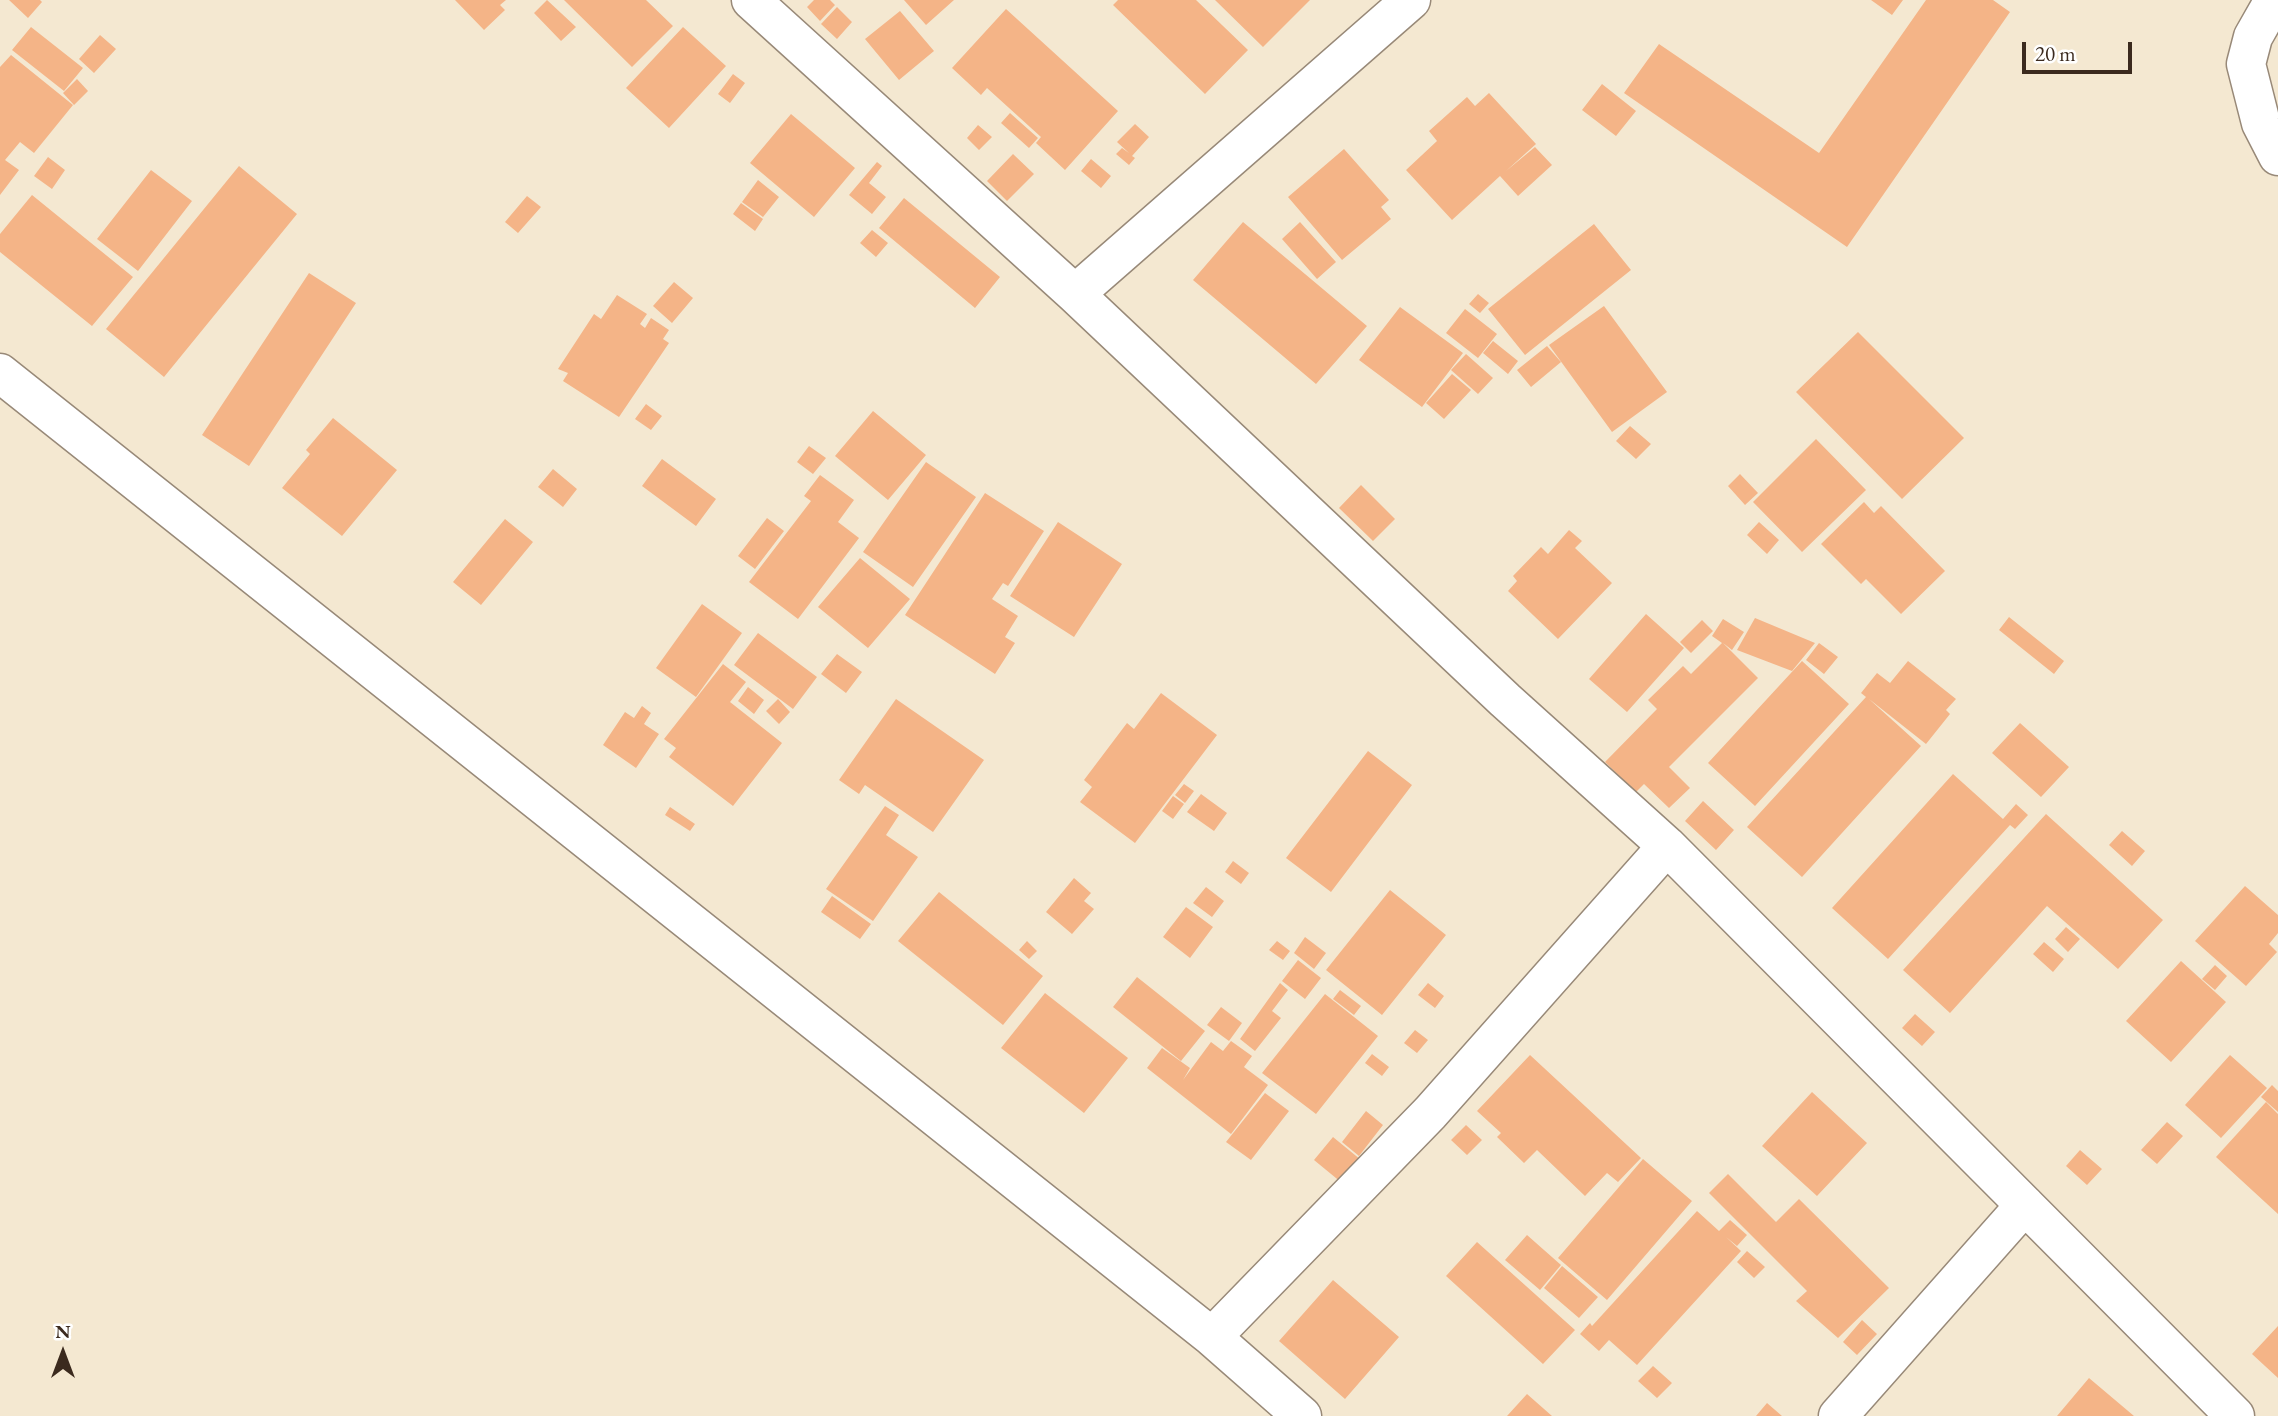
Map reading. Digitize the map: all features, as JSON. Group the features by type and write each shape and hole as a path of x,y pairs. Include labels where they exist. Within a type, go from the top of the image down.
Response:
{"street":[{"path":"751,0 1075,294 1505,700 1667,846 2235,1416"},
{"path":"1075,294 1411,0"},
{"path":"2274,0 2253,37 2246,64 2261,123 2278,156"},
{"path":"0,373 1212,1336 1302,1416"},
{"path":"1212,1336 1430,1113 1667,846"},
{"path":"1838,1416 2025,1205"}],"building":[{"path":"9,0 40,0 42,2 28,18"},
{"path":"455,0 506,0 500,5 505,10 484,30"},
{"path":"547,0 576,27 561,41 534,13"},
{"path":"564,0 646,0 673,26 632,67"},
{"path":"814,0 830,0 835,5 820,21 807,7"},
{"path":"904,0 954,0 926,25"},
{"path":"1118,0 1196,0 1248,50 1205,94 1113,5"},
{"path":"1215,0 1310,0 1263,47"},
{"path":"1871,0 1903,0 1892,15"},
{"path":"1926,0 1993,0 2010,12 1847,247 1624,93 1659,44 1819,153"},
{"path":"837,7 852,22 837,39 821,24"},
{"path":"1006,9 1118,111 1065,170 1036,143 1041,137 987,88 981,95 952,68"},
{"path":"900,11 934,51 899,80 865,39"},
{"path":"31,27 83,68 64,91 12,50"},
{"path":"683,27 726,66 669,128 626,88"},
{"path":"100,35 116,49 94,73 79,59"},
{"path":"11,55 73,105 34,153 20,142 5,160 19,170 0,195 0,67"},
{"path":"733,74 745,83 730,103 718,94"},
{"path":"77,79 88,91 74,105 63,93"},
{"path":"1602,84 1636,111 1616,136 1582,110"},
{"path":"1489,93 1536,144 1506,171 1535,147 1552,165 1518,196 1500,176 1452,220 1406,170 1437,141 1429,131 1467,97 1475,106"},
{"path":"1010,113 1038,138 1029,148 1001,123"},
{"path":"791,114 855,168 814,217 750,163"},
{"path":"1135,124 1149,137 1132,156 1135,158 1129,165 1116,154 1122,148 1129,153 1117,142"},
{"path":"978,125 992,137 979,150 967,138"},
{"path":"1344,149 1389,200 1381,207 1391,219 1342,260 1288,197"},
{"path":"1013,154 1034,174 1007,201 987,181"},
{"path":"48,157 65,170 52,189 34,176"},
{"path":"1091,159 1111,176 1101,188 1081,171"},
{"path":"877,162 882,166 869,183 886,197 872,214 849,195"},
{"path":"239,166 297,214 164,377 106,329"},
{"path":"151,170 192,201 138,271 97,239"},
{"path":"758,180 779,197 763,217 742,202"},
{"path":"32,195 133,277 92,326 0,252 0,234"},
{"path":"527,196 541,207 518,233 505,222"},
{"path":"904,198 1000,277 975,308 879,228"},
{"path":"741,203 763,219 755,231 733,214"},
{"path":"1243,222 1367,326 1316,384 1193,280"},
{"path":"1300,222 1336,262 1317,279 1282,239"},
{"path":"1594,224 1631,270 1525,355 1488,309"},
{"path":"872,230 888,243 876,257 860,243"},
{"path":"309,273 356,303 249,466 202,435"},
{"path":"674,282 693,298 672,323 653,306"},
{"path":"1478,294 1489,303 1480,313 1469,304"},
{"path":"617,295 647,314 640,324 645,328 651,318 669,330 663,339 669,343 619,417 563,381 568,373 558,369 594,314 601,319"},
{"path":"1604,306 1667,392 1612,432 1549,345"},
{"path":"1400,307 1463,353 1422,407 1359,360"},
{"path":"1465,309 1497,334 1478,358 1446,333"},
{"path":"1858,332 1964,438 1902,499 1796,392"},
{"path":"1493,341 1518,361 1508,374 1483,353"},
{"path":"1547,346 1561,362 1531,387 1517,370"},
{"path":"1466,354 1493,378 1478,394 1451,370"},
{"path":"1452,374 1471,390 1444,419 1426,403"},
{"path":"646,404 662,416 651,430 635,419"},
{"path":"873,411 926,455 888,500 835,456"},
{"path":"333,418 397,470 342,536 282,488 310,454 306,450"},
{"path":"1630,426 1651,444 1636,459 1616,441"},
{"path":"1816,439 1866,490 1802,552 1753,502"},
{"path":"809,446 826,458 813,474 797,462"},
{"path":"662,459 716,499 696,526 642,486"},
{"path":"926,462 976,497 913,587 863,552"},
{"path":"553,469 577,489 563,507 538,487"},
{"path":"1740,474 1758,493 1745,505 1728,486"},
{"path":"820,475 854,500 838,522 859,538 798,619 749,582 811,501 804,496"},
{"path":"1361,485 1395,519 1373,541 1339,508"},
{"path":"985,493 1044,531 1008,586 1003,583 992,599 1018,616 1005,637 1015,643 995,674 905,615"},
{"path":"1864,502 1874,513 1881,506 1945,571 1901,614 1866,579 1861,584 1821,544"},
{"path":"767,518 784,531 755,569 738,556"},
{"path":"505,519 533,542 481,605 453,582"},
{"path":"1058,522 1122,564 1074,637 1010,596"},
{"path":"1759,522 1779,540 1767,554 1747,535"},
{"path":"1569,530 1582,541 1575,548 1612,583 1558,639 1508,591 1517,581 1513,576 1541,547 1548,554"},
{"path":"860,558 910,599 868,648 818,607"},
{"path":"702,604 742,633 696,697 656,668"},
{"path":"1646,614 1684,648 1627,712 1589,679"},
{"path":"2009,617 2064,661 2054,674 1999,630"},
{"path":"1755,618 1815,643 1792,671 1737,650"},
{"path":"1723,619 1744,632 1732,650 1723,643 1758,678 1669,767 1690,788 1669,808 1644,784 1636,792 1605,762 1657,709 1648,700 1683,666 1691,674 1722,643 1712,636"},
{"path":"1702,620 1713,631 1691,653 1680,642"},
{"path":"758,633 817,677 793,709 734,665"},
{"path":"1819,643 1838,657 1824,674 1806,660"},
{"path":"837,654 862,672 846,693 821,674"},
{"path":"1802,661 1849,704 1755,806 1708,763"},
{"path":"1908,661 1956,699 1946,710 1950,714 1926,744 1869,699 1921,746 1802,877 1747,827 1866,697 1861,693 1877,673 1890,683"},
{"path":"723,664 746,682 730,702 782,743 733,806 669,757 676,748 664,739"},
{"path":"748,687 764,700 754,714 738,701"},
{"path":"1161,693 1217,735 1135,843 1080,802 1092,787 1084,780 1127,723 1134,729"},
{"path":"778,699 790,712 779,724 766,711"},
{"path":"896,699 984,760 933,832 865,785 859,794 839,780"},
{"path":"642,706 651,713 644,724 659,734 636,768 603,745 625,712 634,718"},
{"path":"2020,723 2069,767 2041,797 1992,753"},
{"path":"1368,751 1412,785 1331,892 1286,858"},
{"path":"1953,774 2003,819 2016,804 2028,815 2015,829 2010,825 1888,959 1832,908"},
{"path":"1184,784 1194,791 1185,803 1175,795"},
{"path":"1201,794 1227,813 1214,831 1187,812"},
{"path":"1173,796 1184,804 1173,819 1162,811"},
{"path":"1703,801 1734,830 1716,850 1685,821"},
{"path":"885,806 899,815 886,835 918,857 873,921 826,889"},
{"path":"670,807 695,824 690,831 665,815"},
{"path":"2046,814 2163,920 2118,969 2047,906 1950,1013 1903,970"},
{"path":"2122,831 2145,851 2132,866 2109,845"},
{"path":"1233,861 1249,873 1241,884 1225,872"},
{"path":"1074,878 1091,893 1084,901 1094,909 1072,934 1046,912"},
{"path":"2245,886 2278,915 2278,933 2269,944 2277,952 2246,986 2195,941"},
{"path":"1206,887 1224,901 1212,917 1193,903"},
{"path":"1390,890 1446,935 1382,1015 1326,970"},
{"path":"939,892 1043,976 1003,1025 898,941"},
{"path":"832,896 871,924 860,939 821,912"},
{"path":"1186,907 1213,927 1190,958 1163,937"},
{"path":"2066,927 2080,939 2068,952 2055,939"},
{"path":"1305,937 1326,953 1314,969 1294,953"},
{"path":"1027,941 1037,951 1029,959 1019,950"},
{"path":"1277,941 1290,951 1283,960 1269,950"},
{"path":"2044,942 2064,959 2053,972 2033,954"},
{"path":"1298,960 1321,978 1305,999 1282,981"},
{"path":"2181,961 2226,1002 2171,1062 2126,1021"},
{"path":"2215,965 2227,976 2215,990 2202,979"},
{"path":"1137,977 1205,1031 1181,1061 1113,1007"},
{"path":"1280,983 1288,990 1272,1011 1281,1018 1255,1051 1240,1039"},
{"path":"1428,983 1444,996 1435,1008 1418,995"},
{"path":"1340,990 1361,1006 1354,1015 1333,999"},
{"path":"1045,993 1128,1058 1084,1113 1001,1048"},
{"path":"1325,994 1378,1036 1316,1114 1262,1073"},
{"path":"1221,1007 1242,1023 1229,1041 1207,1025"},
{"path":"1915,1014 1935,1032 1922,1046 1902,1028"},
{"path":"1415,1030 1428,1040 1417,1053 1404,1043"},
{"path":"1231,1041 1252,1056 1244,1067 1268,1085 1231,1134 1147,1068 1162,1048 1190,1068 1183,1080 1211,1042 1223,1051"},
{"path":"1372,1054 1389,1067 1382,1076 1365,1063"},
{"path":"1530,1055 1641,1158 1618,1182 1607,1173 1585,1196 1537,1150 1524,1163 1497,1137 1501,1133 1477,1111"},
{"path":"2230,1055 2267,1088 2221,1138 2185,1105"},
{"path":"2272,1085 2278,1091 2278,1112 2261,1097"},
{"path":"1812,1092 1867,1143 1817,1196 1762,1146"},
{"path":"1265,1093 1289,1111 1251,1160 1226,1142"},
{"path":"2266,1102 2278,1114 2278,1214 2216,1157"},
{"path":"1366,1111 1383,1125 1359,1156 1342,1142"},
{"path":"2167,1122 2183,1136 2157,1164 2141,1150"},
{"path":"1466,1125 1482,1140 1467,1155 1451,1140"},
{"path":"1333,1137 1361,1160 1342,1183 1314,1160"},
{"path":"2080,1150 2102,1169 2087,1185 2066,1166"},
{"path":"1643,1159 1692,1201 1607,1300 1558,1258"},
{"path":"1728,1174 1776,1222 1799,1199 1889,1288 1838,1338 1796,1301 1807,1291 1709,1193"},
{"path":"1697,1211 1719,1231 1730,1220 1747,1235 1737,1246 1726,1237 1741,1251 1637,1365 1609,1340 1599,1351 1580,1334 1590,1323 1592,1326"},
{"path":"1527,1235 1561,1265 1540,1290 1505,1260"},
{"path":"1477,1242 1575,1330 1543,1364 1446,1276"},
{"path":"1747,1251 1765,1267 1754,1278 1737,1262"},
{"path":"1562,1266 1598,1297 1579,1318 1544,1288"},
{"path":"1333,1280 1399,1337 1345,1399 1279,1341"},
{"path":"1862,1320 1877,1334 1857,1355 1843,1342"},
{"path":"2278,1326 2278,1378 2252,1354"},
{"path":"1653,1366 1672,1383 1657,1398 1638,1381"},
{"path":"2089,1378 2134,1416 2057,1416"},
{"path":"1527,1394 1552,1416 1507,1416"},
{"path":"1767,1403 1782,1416 1756,1416"}]}
